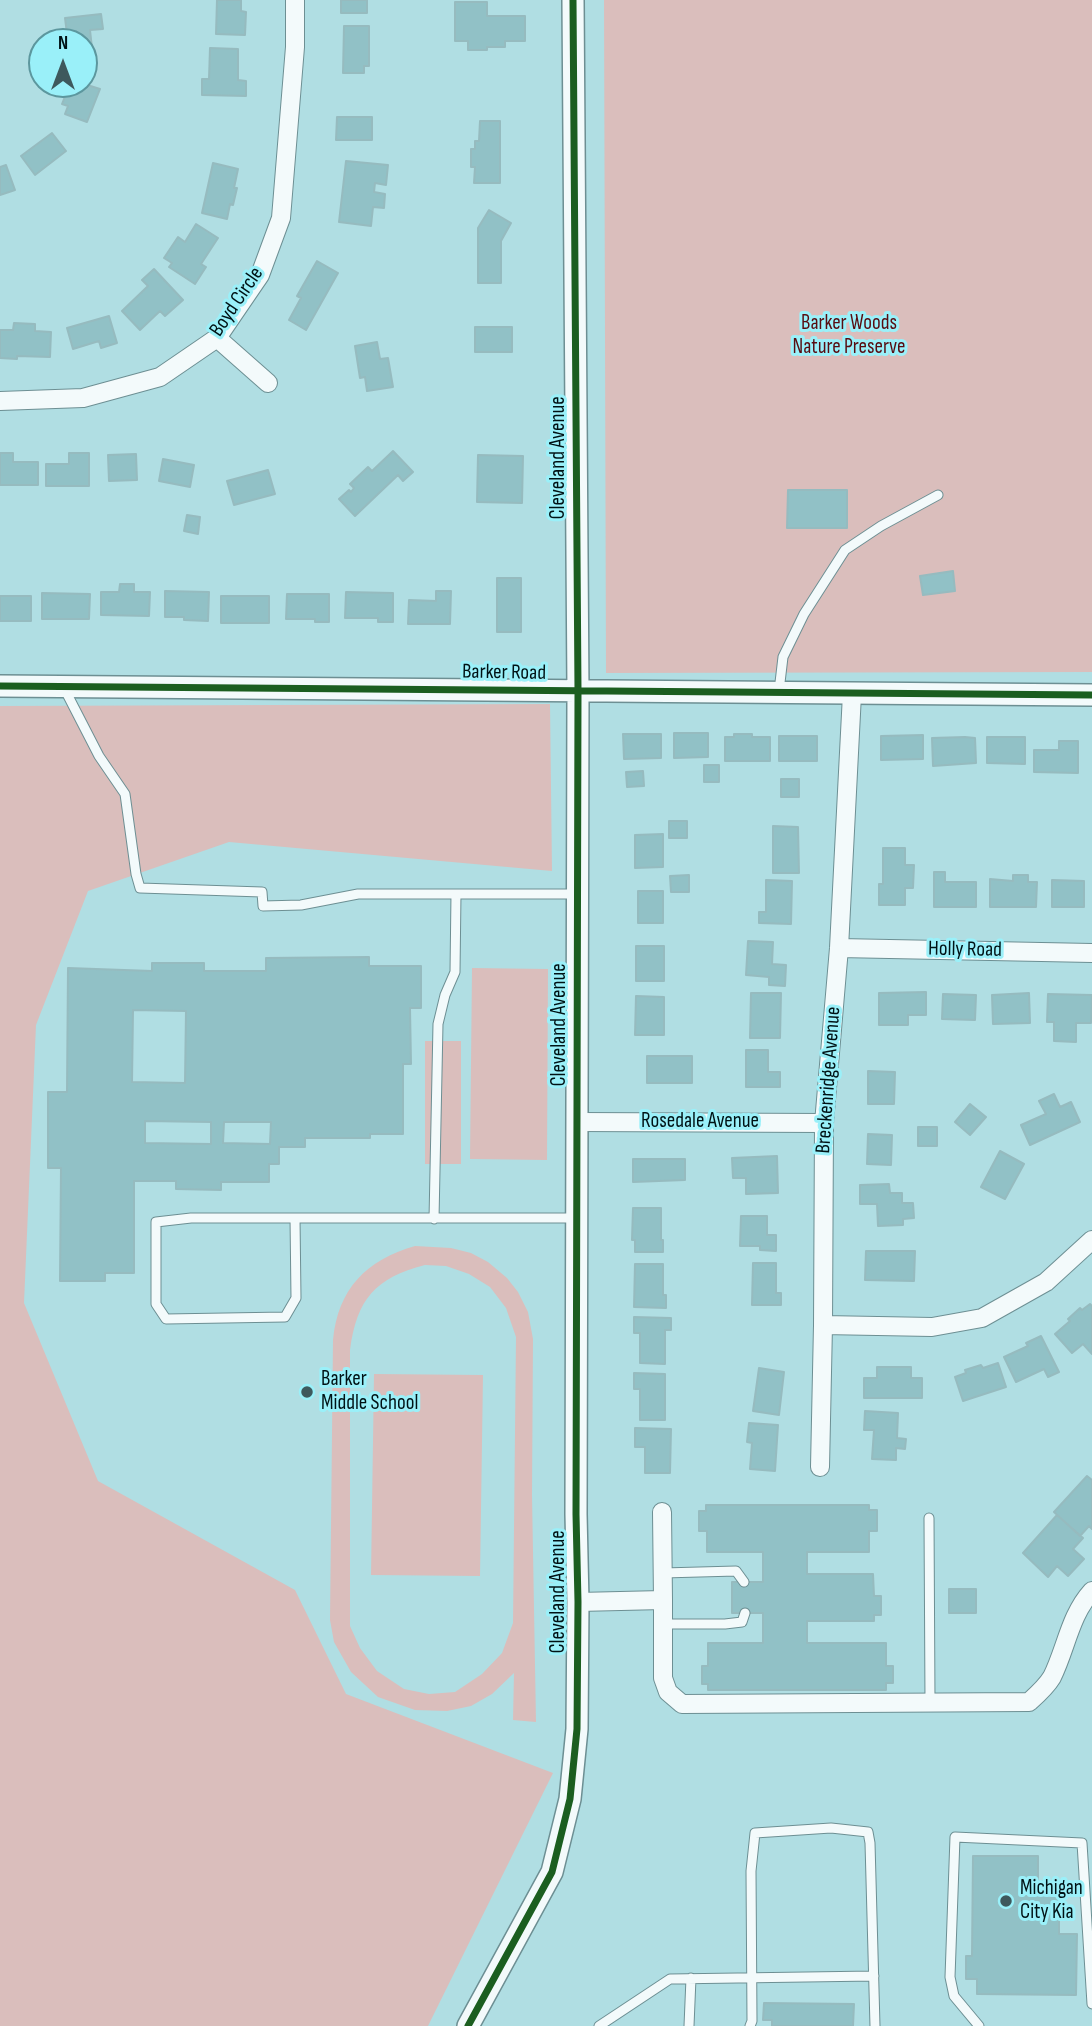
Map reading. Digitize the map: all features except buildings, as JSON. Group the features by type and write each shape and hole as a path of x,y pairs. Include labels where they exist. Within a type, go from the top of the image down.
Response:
{"street":[{"name":"Boyd Circle","path":"0,401 83,398 160,377 217,338 260,275 281,218 295,47 295,0"},
{"name":"Cleveland Avenue","path":"468,2026 552,1872 570,1798 577,1729 578,691 573,0"},
{"path":"217,338 268,383"},
{"name":"Barker Road","path":"0,686 1092,695"},
{"name":"Breckenridge Avenue","path":"820,1467 824,1123 839,948 852,694"},
{"name":"Holly Road","path":"839,948 1092,953"},
{"name":"Rosedale Avenue","path":"577,1122 824,1123"},
{"path":"823,1325 932,1326 982,1318 1046,1282 1092,1240"},
{"path":"662,1512 663,1678 668,1692 682,1704 1029,1702 1042,1691 1052,1677 1075,1617 1092,1591"},
{"path":"578,1602 663,1600"}],"lane":[{"path":"779,693 783,657 804,614 845,550 881,526 938,495"},
{"path":"64,687 99,756 125,794 140,888 262,891 263,906 301,905 358,894 578,894"},
{"path":"434,1219 438,1024 445,995 455,972 456,894"},
{"path":"295,1218 296,1298 285,1317 166,1319 156,1304 156,1222 191,1218 295,1218 434,1219 577,1218"},
{"path":"929,1518 930,1702"},
{"path":"663,1573 736,1571 744,1582"},
{"path":"663,1624 742,1622 745,1613"},
{"path":"750,2026 751,1871 755,1833 831,1828 868,1832 875,2026"},
{"path":"979,2026 954,1996 950,1978 954,1838 1082,1843 1092,2004"},
{"path":"599,2026 670,1979 874,1976"},
{"path":"689,2026 691,1978"}],"green space":[{"name":"Barker Woods Nature Preserve","path":"604,0 1092,0 1092,672 606,673"},
{"path":"550,704 552,871 229,842 88,891 36,1025 24,1303 98,1481 295,1590 346,1694 553,1773 428,2026 0,2026 0,706"},
{"path":"472,968 548,969 547,1160 470,1159"},
{"path":"425,1041 461,1041 461,1164 425,1164"},
{"path":"415,1246 451,1248 471,1253 488,1262 507,1278 528,1312 533,1339 532,1495 536,1722 513,1720 514,1673 492,1694 471,1706 447,1711 415,1710 378,1697 351,1672 334,1642 330,1620 333,1340 341,1306 348,1292 369,1268","holes":["425,1265 446,1266 469,1274 490,1287 506,1308 516,1337 513,1623 502,1653 482,1674 455,1692 429,1694 404,1689 377,1671 360,1648 350,1626 350,1350 353,1332 364,1304 381,1284 408,1270"]},
{"path":"374,1374 483,1375 480,1576 371,1575"}],"cycle path":[{"path":"468,2026 552,1872 570,1799 577,1729 578,691 573,0"},
{"path":"0,686 1092,695"}],"place":[{"name":"Barker Middle School","path":"307,1392"},
{"name":"Michigan City Kia","path":"1006,1901"}]}
